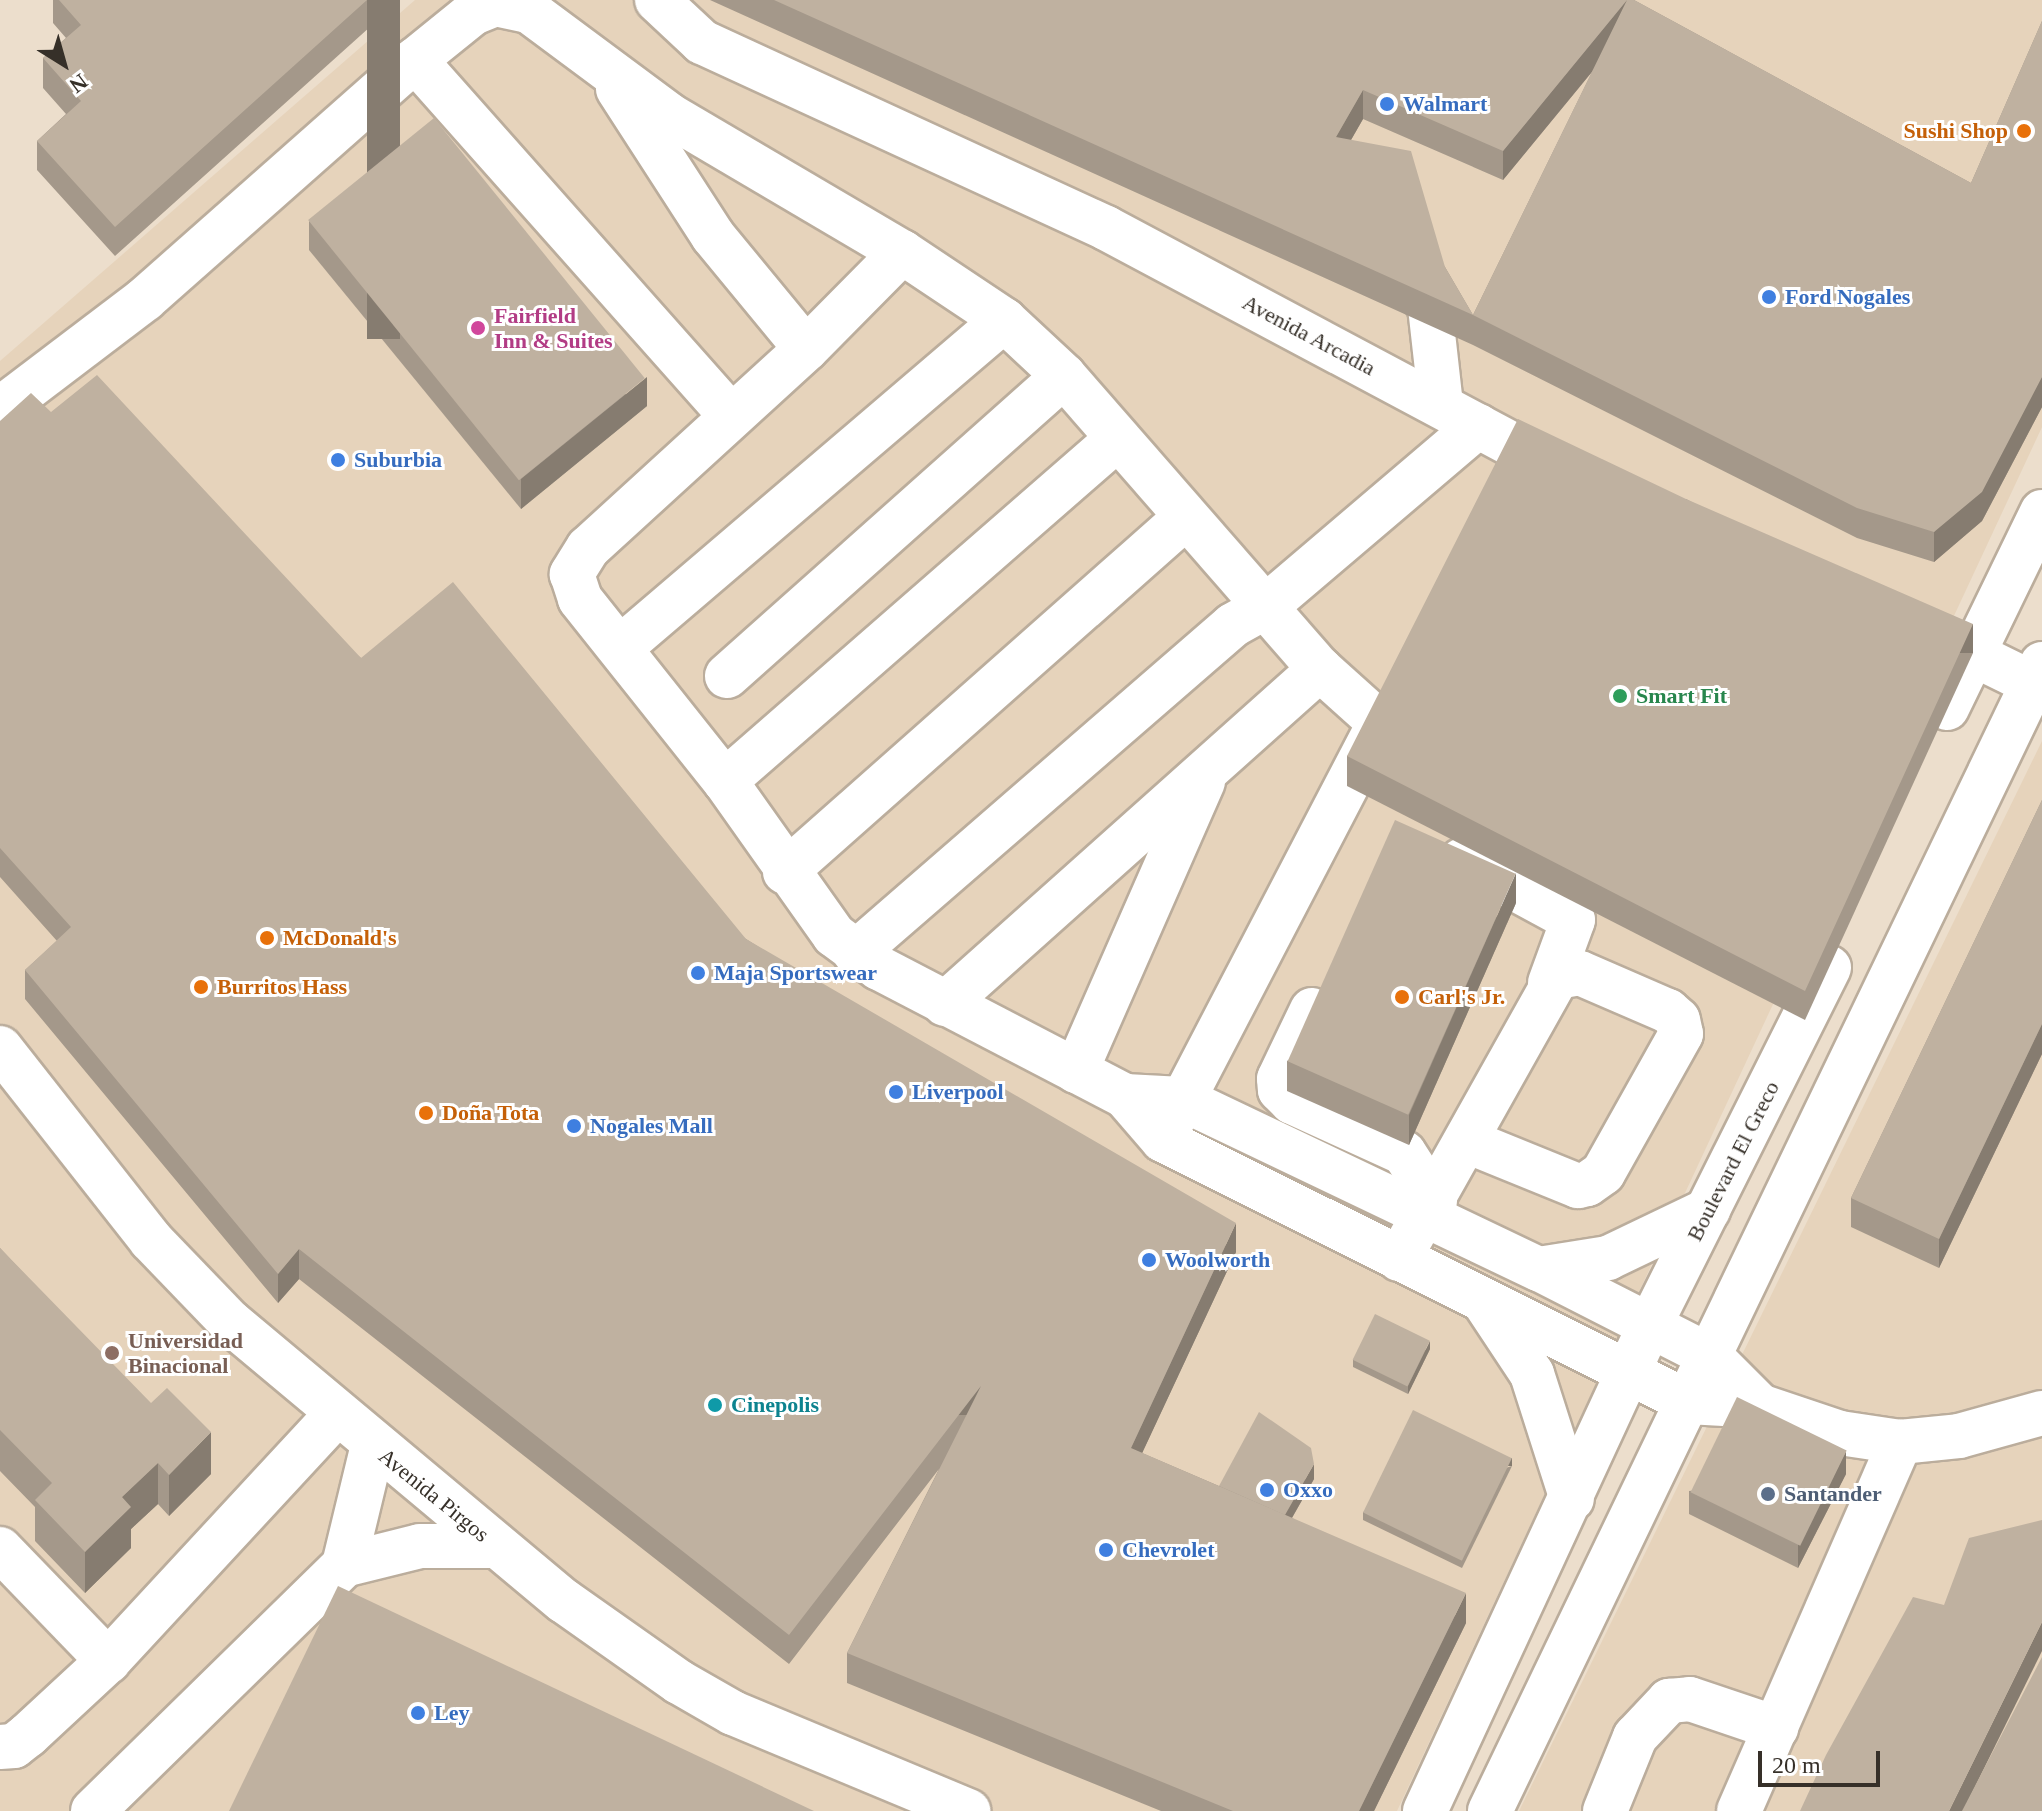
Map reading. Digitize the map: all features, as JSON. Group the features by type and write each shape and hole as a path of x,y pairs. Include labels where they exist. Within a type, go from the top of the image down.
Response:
{"street":[{"name":"Avenida Arcadia","path":"657,0 702,42 1106,228 1593,487"},
{"path":"0,409 145,299 415,60 473,13 495,4 511,5 529,11 608,73 716,144 902,252 1004,320 1064,376 1185,518 1247,607 1380,723"},
{"path":"415,60 731,416"},
{"path":"608,73 713,236 806,349"},
{"path":"855,953 1459,415 1430,307 1421,286 1378,251"},
{"path":"902,252 806,349 574,566 580,599 725,781 812,911 855,953 945,1004 1125,1096 1163,1140 1688,1402 1760,1406 1840,1433 1900,1442 1959,1436 2042,1413"},
{"path":"620,648 1004,320"},
{"path":"727,676 1064,376"},
{"path":"725,781 1117,439"},
{"path":"1927,750 2042,512"},
{"path":"785,872 1185,518"},
{"path":"1490,1811 2037,673 1973,653 1904,621"},
{"path":"945,1004 1320,669"},
{"path":"1163,1140 1399,683"},
{"path":"1076,1071 1209,768"},
{"path":"1399,1259 1431,1209 1550,983 1573,920 1421,838"},
{"name":"Boulevard El Greco","path":"1425,1811 1649,1327 1843,935"},
{"path":"1467,1141 1578,1186 1587,1184 1603,1173 1681,1034 1678,1020 1668,1011 1580,973 1565,973 1550,983"},
{"path":"1327,978 1279,1079 1280,1090 1292,1102 1404,1153 1431,1209"},
{"name":"Avenida Pirgos","path":"0,1048 151,1240 230,1322 497,1546 666,1673 733,1713 968,1811"},
{"path":"1125,1096 1182,1099 1431,1209 1649,1327 1710,1356 1760,1406"},
{"path":"1539,1269 1617,1255 1708,1210"},
{"path":"1485,1303 1532,1374 1572,1499"},
{"path":"0,1747 14,1746 28,1735 108,1661 337,1414"},
{"path":"1739,1811 1900,1442"},
{"path":"344,1565 373,1445"},
{"path":"93,1811 344,1565 420,1546 497,1546"},
{"path":"8,1578 108,1661"},
{"path":"1605,1811 1635,1737 1669,1701 1690,1699 1776,1728"}],"shaded area":[{"path":"415,0 2042,0 2042,427 1397,1811 0,1811 0,361"},
{"path":"2042,741 2042,1685 1975,1811 1519,1811"}],"building":[{"path":"59,0 367,0 115,227 37,141 81,101 43,58 81,25"},
{"path":"774,0 1627,0 1503,151 1363,90 1336,137 1411,151 1445,267 1473,315"},
{"name":"Ford Nogales","path":"1627,0 1634,0 1971,183 2042,21 2042,377 1982,492 1934,532 1857,508 1473,315"},
{"name":"Fairfield Inn & Suites","path":"434,118 645,378 519,480 308,220"},
{"name":"Nogales Mall","path":"97,375 361,658 453,582 746,939 1236,1223 1131,1448 1466,1593 1359,1811 1233,1811 847,1653 981,1386 789,1635 299,1249 278,1274 25,970 71,927 0,848 0,421 31,393 51,412"},
{"path":"1518,419 1686,499 1973,624 1805,991 1347,756"},
{"path":"2042,800 2042,1024 1939,1239 1851,1198"},
{"name":"Carl's Jr.","path":"1395,820 1516,874 1408,1115 1288,1061"},
{"path":"0,1248 151,1403 167,1388 211,1432 169,1475 158,1463 122,1497 131,1507 85,1552 35,1500 52,1483 0,1430"},
{"path":"1375,1314 1430,1341 1407,1387 1353,1360"},
{"name":"Santander","path":"1737,1397 1847,1450 1800,1546 1691,1492"},
{"path":"1413,1410 1512,1458 1462,1561 1363,1512"},
{"name":"Oxxo","path":"1259,1412 1311,1448 1314,1464 1285,1515 1219,1486"},
{"path":"2042,1520 2042,1622 1949,1811 1800,1811 1826,1755 1913,1597 1944,1605 1969,1538"},
{"name":"Ley","path":"338,1586 814,1811 229,1811"},
{"path":"2042,1657 2042,1811 1962,1811"}],"place":[{"name":"Walmart","path":"1387,104"},
{"name":"Sushi Shop","path":"2024,131"},
{"name":"Ford Nogales","path":"1769,297"},
{"name":"Fairfield Inn & Suites","path":"478,328"},
{"name":"Suburbia","path":"338,460"},
{"name":"Smart Fit","path":"1620,696"},
{"name":"McDonald's","path":"267,938"},
{"name":"Maja Sportswear","path":"698,973"},
{"name":"Burritos Hass","path":"201,987"},
{"name":"Carl's Jr.","path":"1402,997"},
{"name":"Liverpool","path":"896,1092"},
{"name":"Doña Tota","path":"426,1113"},
{"name":"Nogales Mall","path":"574,1126"},
{"name":"Woolworth","path":"1149,1260"},
{"name":"Universidad Binacional","path":"112,1353"},
{"name":"Cinepolis","path":"715,1405"},
{"name":"Oxxo","path":"1267,1490"},
{"name":"Santander","path":"1768,1494"},
{"name":"Chevrolet","path":"1106,1550"},
{"name":"Ley","path":"418,1713"}]}
